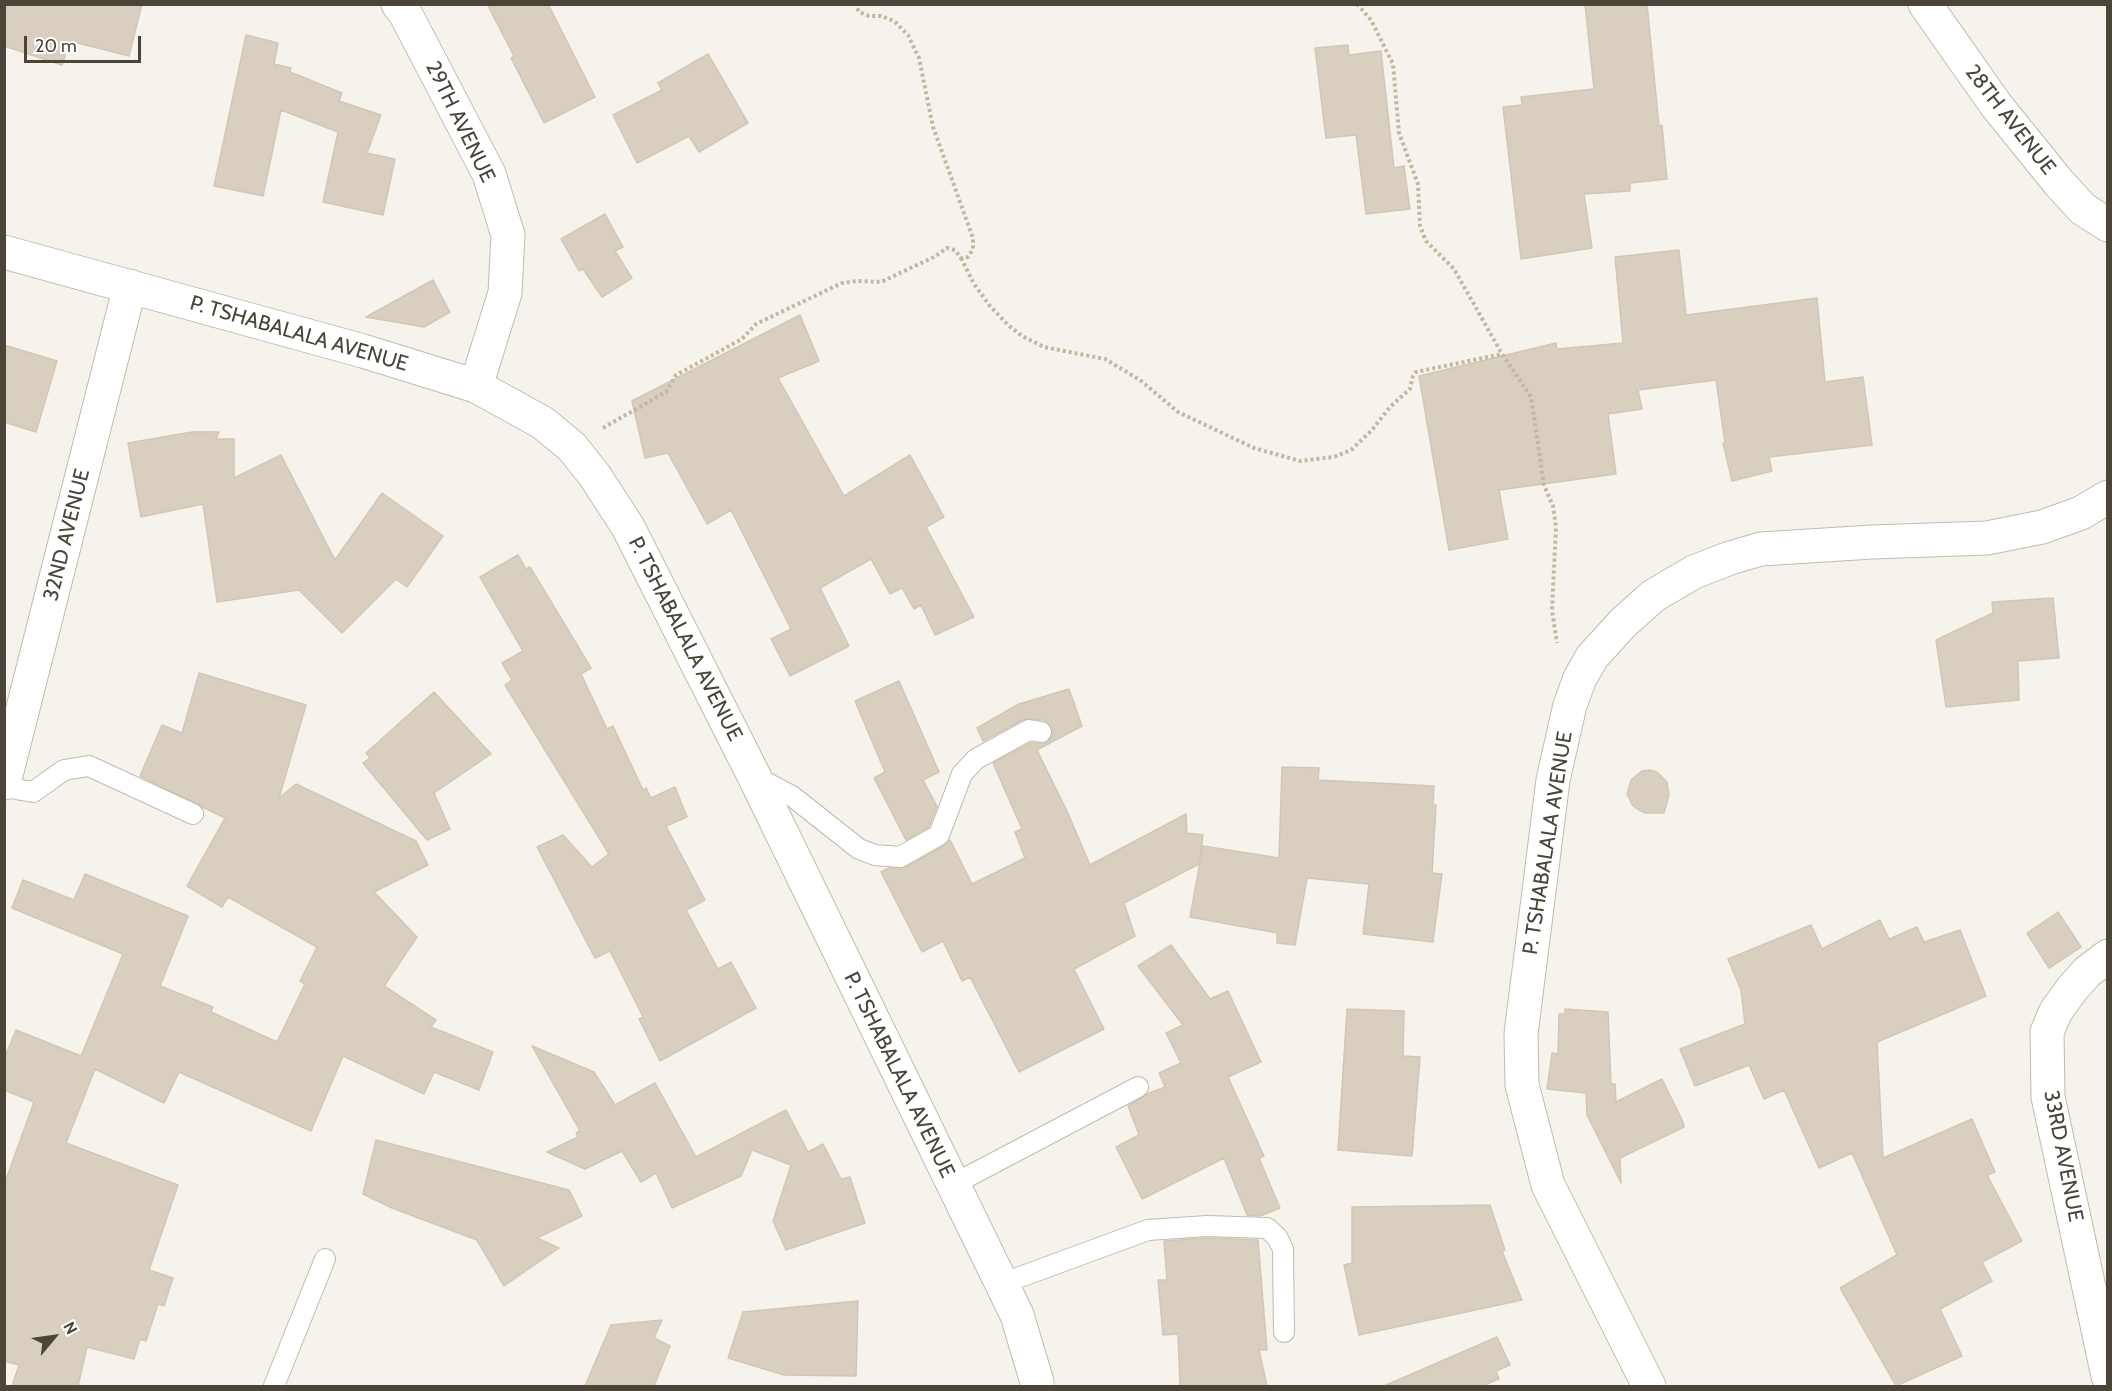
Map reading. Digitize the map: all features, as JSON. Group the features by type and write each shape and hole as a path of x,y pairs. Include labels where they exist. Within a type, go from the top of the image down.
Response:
{"street":[{"name":"29TH AVENUE","path":"398,4 405,13 489,174 508,235 505,293 476,386"},
{"name":"28TH AVENUE","path":"1925,4 1996,105 2059,183 2083,209 2108,225"},
{"name":"P. TSHABALALA AVENUE","path":"4,252 363,351 476,386 543,423 572,447 595,476 628,527 754,776 1017,1315 1037,1386"},
{"name":"32ND AVENUE","path":"4,785 130,286"},
{"name":"P. TSHABALALA AVENUE","path":"1648,1386 1548,1185 1521,1085 1521,1034 1553,780 1570,705 1580,678 1592,657 1623,623 1653,596 1694,572 1730,558 1761,549 1987,538 2042,527 2081,513 2108,497"},
{"name":"33RD AVENUE","path":"2108,956 2087,972 2072,989 2056,1011 2047,1032 2048,1096 2108,1376"}],"lane":[{"path":"754,776 792,796 859,849 875,855 900,857 939,835 962,774 976,759 1029,730 1041,732"},
{"path":"4,785 33,792 64,770 89,766 193,814"},
{"path":"952,1185 1138,1087"},
{"path":"1001,1284 1148,1230 1207,1226 1266,1228 1277,1237 1283,1248 1284,1332"},
{"path":"274,1386 325,1259"}],"path":[{"path":"855,4 859,12 894,21 908,35 919,58 933,127 973,238 973,249 968,256 962,258"},
{"path":"1357,4 1371,20 1393,64 1399,133 1418,184 1420,226 1426,241 1454,269 1502,354 1531,397 1544,485 1553,506 1556,527 1552,609 1555,637 1563,661 1580,678"},
{"path":"572,447 666,392 676,375 742,339 756,324 842,283 857,280 881,282 934,257 947,248 955,250 962,258 974,284 990,306 1008,325 1023,336 1044,347 1105,359 1140,380 1178,412 1254,448 1300,460 1334,457 1351,450 1410,389 1416,372 1502,354"}],"building":[{"path":"4,4 142,4 129,56 70,41 62,65 4,46"},
{"path":"487,4 548,4 595,97 544,123 511,58 514,56"},
{"path":"1585,4 1647,4 1659,126 1662,125 1667,179 1630,183 1630,191 1584,194 1592,248 1521,259 1503,107 1522,105 1521,97 1594,89"},
{"path":"246,35 278,43 274,64 291,68 290,72 342,93 339,101 381,115 367,153 395,159 383,215 323,202 338,132 281,110 263,196 214,186"},
{"path":"1348,45 1349,55 1381,51 1394,168 1404,166 1410,209 1366,214 1356,135 1326,138 1315,48"},
{"path":"708,54 748,123 699,152 689,136 637,163 613,115 662,90 658,83"},
{"path":"605,214 623,247 615,251 632,278 602,297 583,269 579,271 561,239"},
{"path":"1679,250 1686,315 1817,298 1825,382 1863,377 1872,445 1769,457 1772,471 1732,481 1723,443 1725,443 1716,380 1638,390 1642,409 1608,414 1616,474 1499,490 1508,539 1449,550 1419,376 1556,343 1557,349 1623,343 1615,257"},
{"path":"433,280 450,312 424,327 366,317"},
{"path":"800,315 819,361 778,378 844,496 910,455 944,517 926,527 974,617 935,635 921,605 914,609 902,588 890,594 871,559 820,588 849,646 790,676 771,639 791,629 731,510 707,524 668,453 645,458 632,401"},
{"path":"4,345 57,361 36,432 4,422"},
{"path":"192,432 219,432 216,439 234,439 234,478 281,455 335,560 382,493 443,536 407,587 396,579 342,633 299,590 217,602 203,504 141,517 128,443"},
{"path":"518,555 526,569 530,567 591,668 581,674 607,729 613,726 643,790 646,788 651,798 675,787 687,817 666,826 705,900 686,910 718,969 731,962 756,1008 660,1061 639,1019 643,1017 610,951 595,958 537,847 563,835 592,867 609,854 505,685 512,680 502,663 523,651 480,577"},
{"path":"2053,598 2059,658 2018,661 2019,700 1946,707 1936,640 1993,613 1992,602"},
{"path":"199,673 306,705 279,798 296,784 416,841 428,865 374,892 417,937 384,986 436,1020 431,1027 493,1052 479,1090 434,1072 424,1094 343,1056 311,1131 179,1072 164,1103 95,1069 66,1143 178,1185 149,1270 173,1278 164,1306 158,1304 146,1341 140,1339 134,1359 87,1347 78,1386 12,1386 19,1365 4,1361 4,1185 34,1102 4,1090 4,1059 16,1030 81,1056 123,954 12,908 23,880 74,900 85,874 188,916 160,986 213,1007 211,1012 277,1042 305,984 300,981 317,947 228,897 222,907 187,886 225,818 140,776 162,725 182,733"},
{"path":"899,681 939,772 923,780 937,806 929,827 906,840 874,778 885,772 855,701"},
{"path":"1069,689 1082,726 1037,750 1090,865 1186,814 1187,833 1203,835 1199,864 1124,903 1135,936 1074,969 1104,1029 1019,1072 970,977 962,981 943,941 922,952 881,872 889,868 906,867 950,840 972,884 1025,858 1015,832 1022,829 993,763 1031,743 1046,743 1053,735 1052,728 1044,720 1024,719 983,741 977,728 1019,704"},
{"path":"434,692 491,754 434,793 450,829 427,840 363,763 370,758 366,753"},
{"path":"1282,767 1319,768 1318,780 1434,786 1433,805 1436,805 1432,873 1442,874 1433,942 1363,934 1369,884 1307,878 1295,945 1277,943 1277,933 1190,917 1203,846 1279,858"},
{"path":"1642,771 1657,772 1667,782 1669,795 1664,813 1645,813 1639,810 1633,806 1627,794 1631,780"},
{"path":"2058,912 2081,947 2049,968 2027,933"},
{"path":"1880,920 1889,939 1917,927 1924,942 1960,930 1986,996 1877,1042 1883,1158 1972,1119 1995,1172 1987,1175 2022,1241 1982,1262 1992,1281 1940,1309 1962,1356 1896,1386 1840,1288 1897,1255 1852,1153 1819,1168 1784,1090 1764,1099 1749,1065 1695,1086 1680,1049 1745,1024 1741,990 1728,959 1811,925 1822,949"},
{"path":"1171,945 1210,999 1228,991 1261,1062 1228,1077 1264,1156 1259,1158 1280,1208 1260,1216 1247,1215 1224,1158 1142,1199 1116,1147 1139,1135 1128,1106 1147,1094 1165,1087 1159,1073 1181,1063 1166,1033 1183,1025 1138,966"},
{"path":"1347,1009 1404,1011 1403,1056 1420,1057 1412,1156 1338,1150"},
{"path":"1565,1009 1608,1012 1611,1084 1615,1084 1616,1102 1662,1079 1683,1122 1684,1127 1620,1158 1621,1183 1587,1115 1586,1093 1547,1089 1552,1053 1558,1054 1559,1014 1565,1014"},
{"path":"532,1046 594,1072 615,1105 655,1083 696,1157 786,1110 808,1152 823,1144 841,1179 850,1177 865,1223 786,1250 773,1221 791,1165 752,1150 741,1176 672,1208 656,1173 641,1182 622,1151 585,1169 547,1152 578,1137 576,1133 580,1131"},
{"path":"376,1140 569,1190 582,1216 537,1238 559,1248 504,1286 477,1240 392,1208 363,1194"},
{"path":"1490,1205 1505,1250 1502,1251 1522,1300 1359,1335 1344,1265 1352,1263 1352,1207"},
{"path":"1207,1238 1258,1240 1267,1350 1259,1350 1267,1386 1180,1386 1178,1334 1163,1335 1158,1280 1167,1280 1164,1241"},
{"path":"858,1301 856,1376 784,1375 728,1358 743,1312"},
{"path":"662,1320 654,1338 670,1346 654,1386 585,1386 611,1325"},
{"path":"1497,1337 1510,1365 1496,1371 1499,1379 1482,1386 1384,1386"}]}
